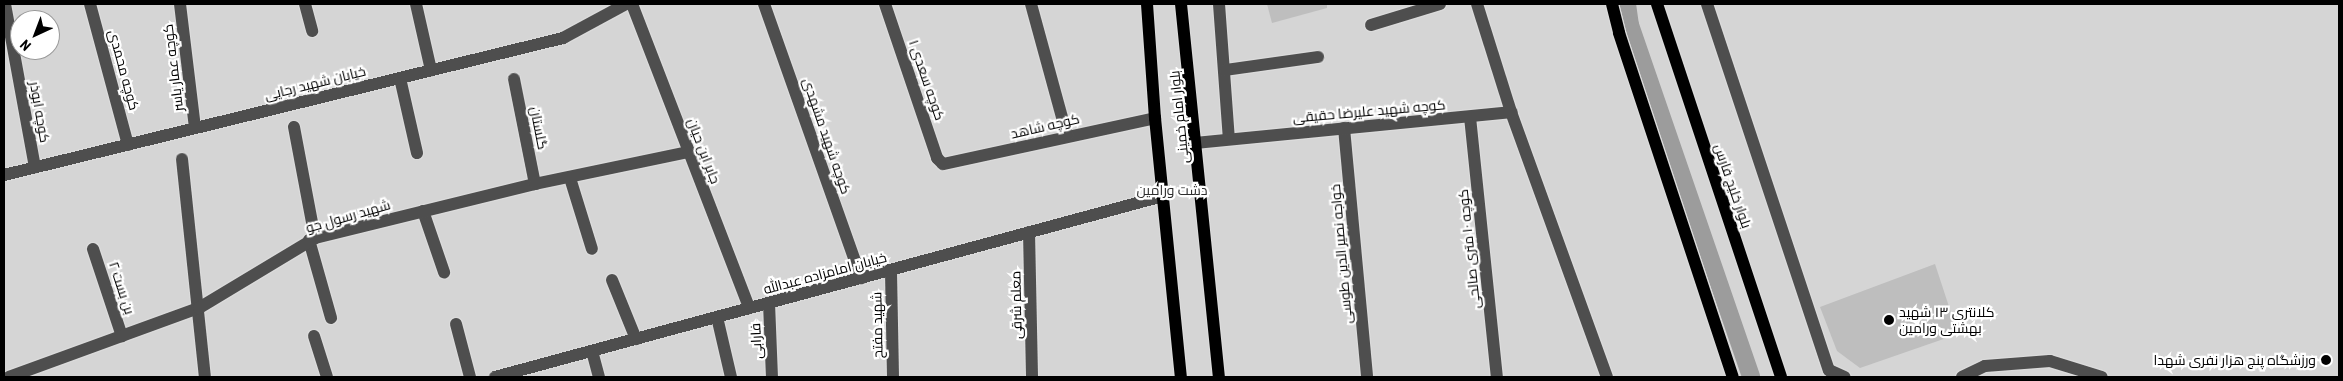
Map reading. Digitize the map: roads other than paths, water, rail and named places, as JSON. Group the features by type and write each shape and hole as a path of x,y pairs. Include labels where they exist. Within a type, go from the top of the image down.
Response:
{"main road":[{"name":"بلوار امام خمینی","path":"1147,4 1155,118 1181,377"},
{"name":"بلوار امام خمینی","path":"1181,4 1219,377"},
{"path":"1612,4 1619,33 1733,377"},
{"name":"بلوار خلیج فارس","path":"1657,4 1782,377"}],"street":[{"name":"کوچه ابوذر","path":"5,4 35,168"},
{"name":"کوچه محمدی","path":"90,4 128,145"},
{"name":"کوچه عمار یاسر","path":"180,4 195,128"},
{"path":"306,4 312,31"},
{"path":"416,4 431,70"},
{"name":"خیابان شهید رجایی","path":"4,175 563,38 626,4"},
{"name":"جابر ابن حیان","path":"632,4 749,308"},
{"name":"کوچه شهید مشهدی","path":"764,4 861,278"},
{"name":"کوچه سعدی ۱","path":"885,4 937,158 943,164"},
{"path":"1031,4 1067,136"},
{"path":"1219,4 1229,139"},
{"path":"1371,25 1440,4"},
{"path":"1477,4 1511,112 1607,377"},
{"path":"1707,4 1829,370 1845,377"},
{"path":"1225,70 1318,57"},
{"path":"400,78 417,154"},
{"name":"گلستان","path":"514,79 535,184"},
{"name":"کوچه شهید علیرضا حقیقی","path":"1196,143 1511,112"},
{"name":"کوچه ۱۰ متری صالحی","path":"1470,117 1497,377"},
{"name":"کوچه شاهد","path":"943,164 950,165 1067,136 1155,118"},
{"path":"294,127 312,239 331,318"},
{"name":"خواجه نصیر الدین طوسی","path":"1344,128 1367,377"},
{"name":"شهید رسول جو","path":"9,377 30,374 122,336 198,308 312,239 535,184 688,152"},
{"path":"182,159 205,377"},
{"path":"570,178 592,249"},
{"name":"خیابان امامزاده عبدالله","path":"495,377 861,278 891,272 1163,196"},
{"path":"423,211 444,272"},
{"name":"معلم شرقی","path":"1029,232 1032,377"},
{"name":"بن بست ۲","path":"94,249 122,336"},
{"name":"شهید مفتح","path":"891,272 893,377"},
{"path":"612,280 636,339"},
{"name":"فارابی","path":"769,303 772,377"},
{"path":"717,317 731,377"},
{"path":"456,324 470,377"},
{"path":"314,336 327,377"},
{"path":"592,351 598,377"},
{"path":"1962,377 1985,366 2050,361 2102,377"}],"waterway":[{"path":"1627,4 1630,25 1751,377"}],"place":[{"name":"کلانتری ۱۳ شهید بهشتی ورامین","path":"1889,320"},
{"name":"ورزشگاه پنج هزار نفری شهدا","path":"2326,360"}],"park label":[{"name":"دشت ورامین","path":"1172,190"}]}
